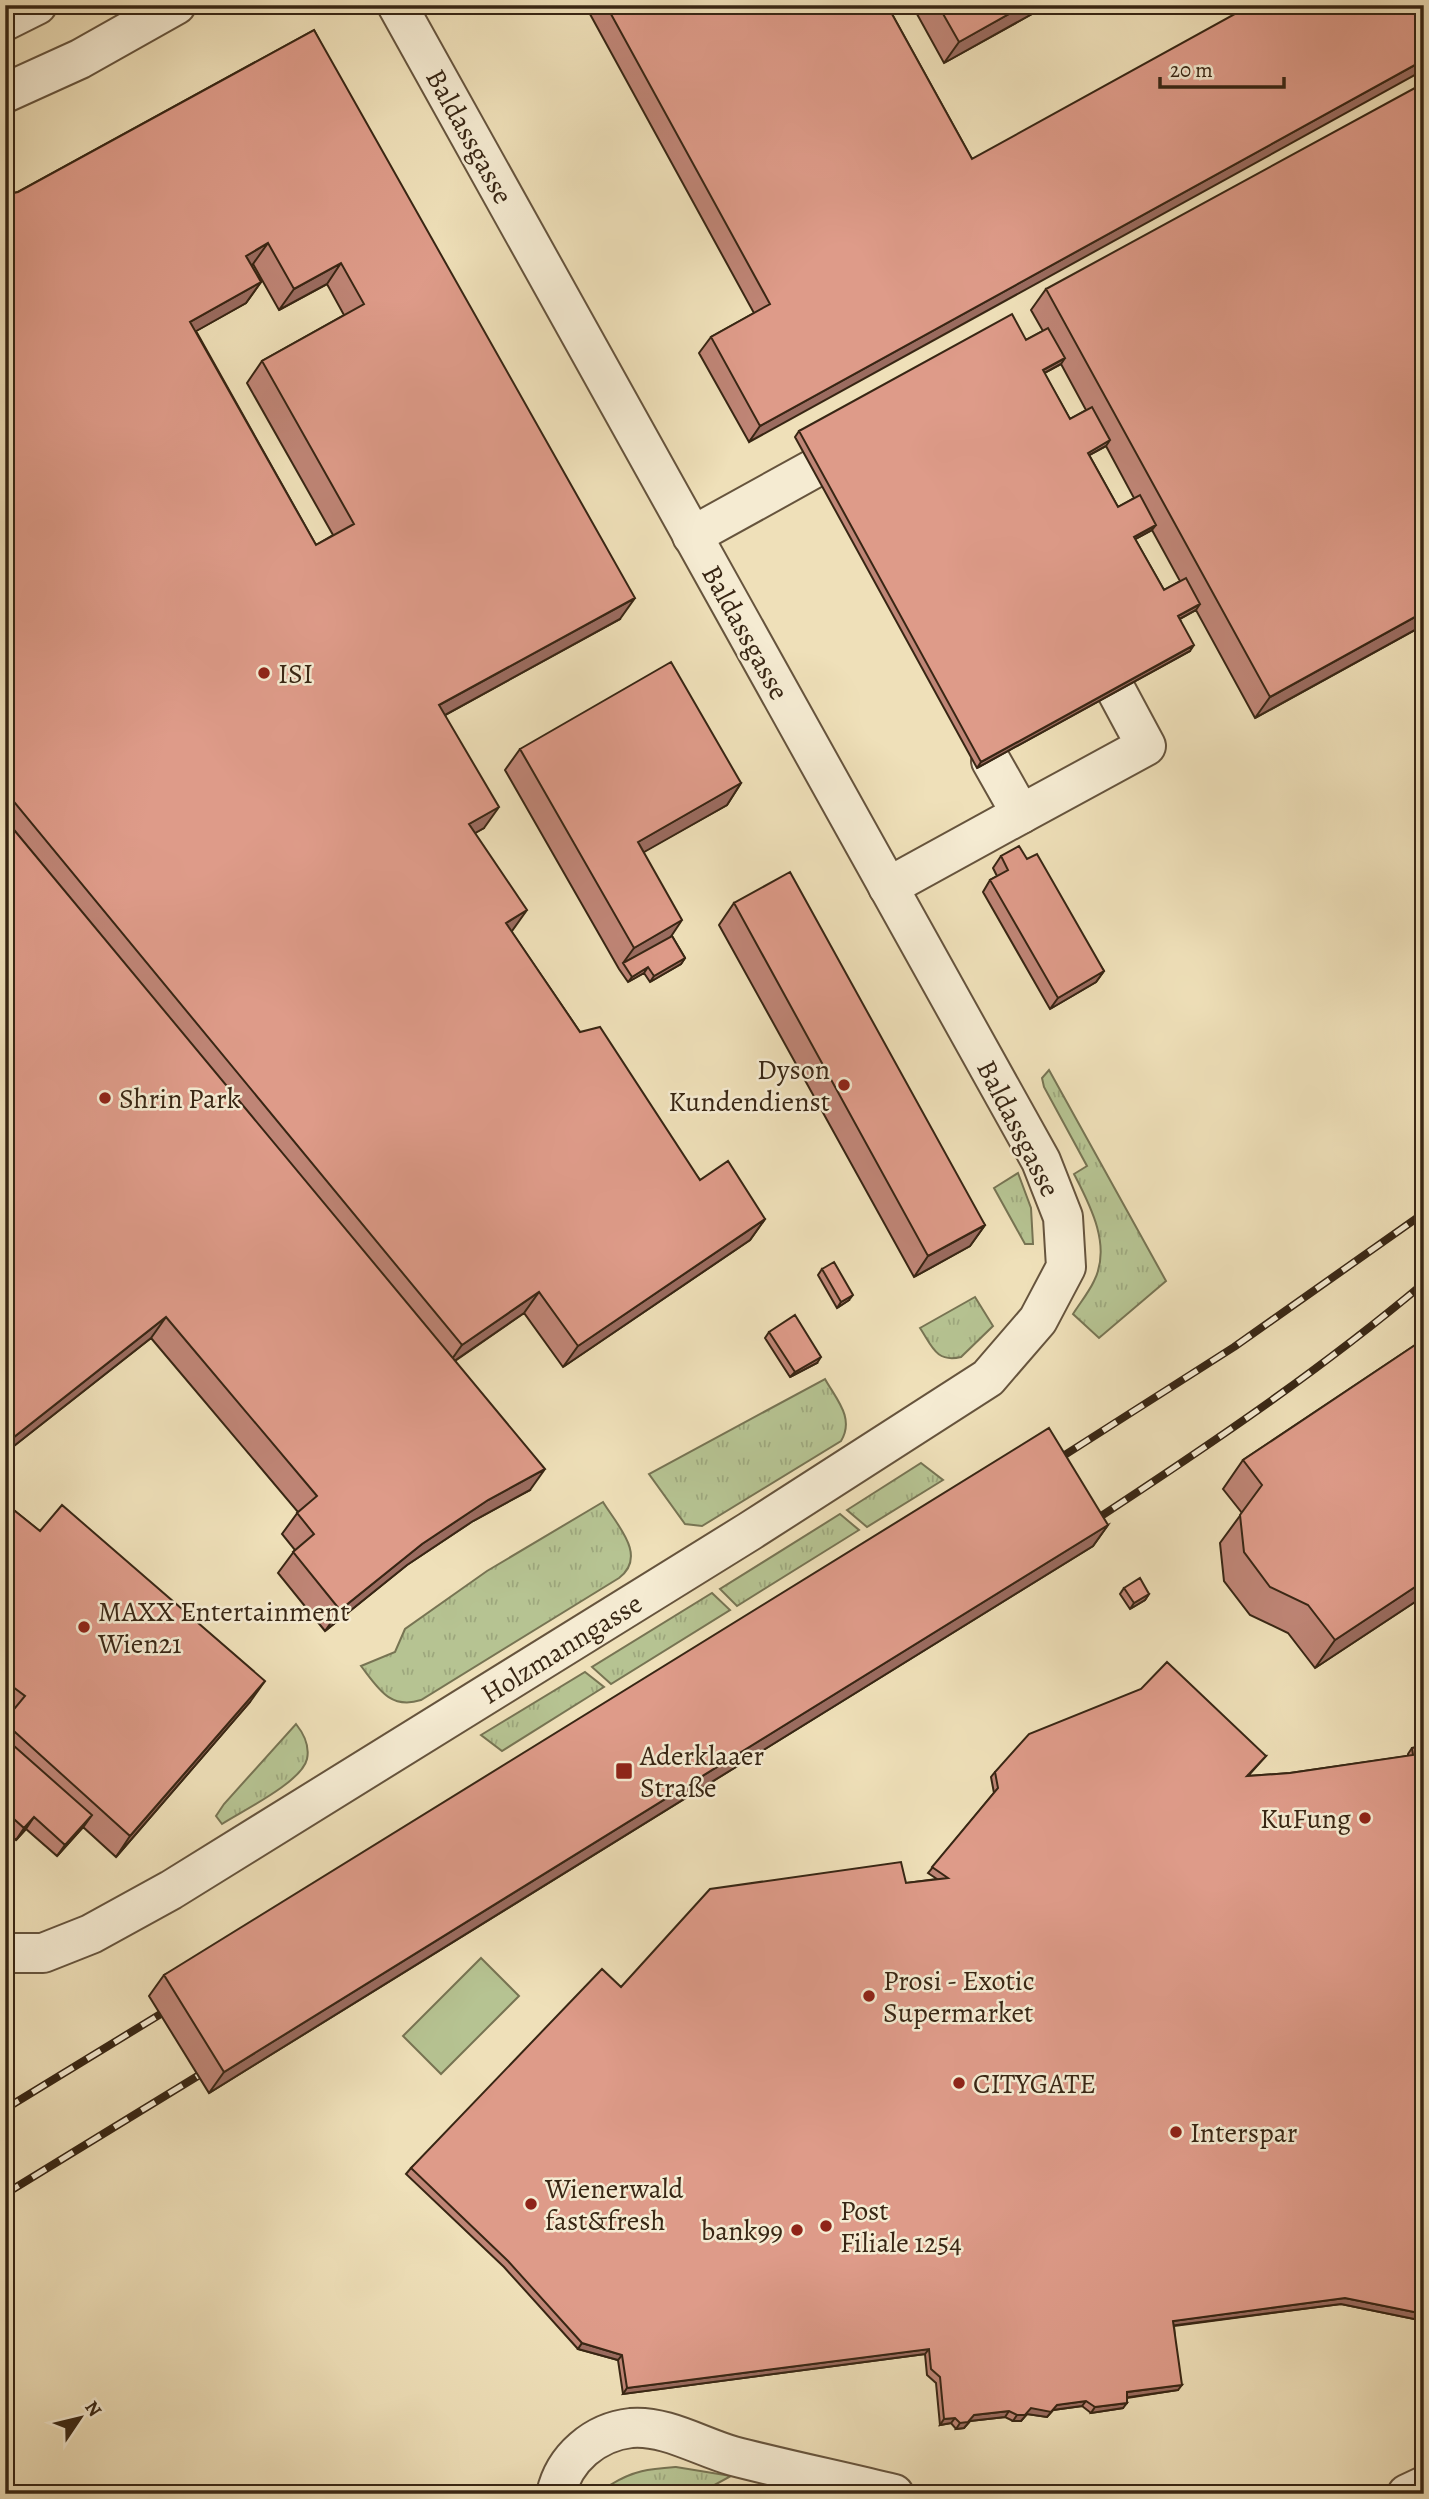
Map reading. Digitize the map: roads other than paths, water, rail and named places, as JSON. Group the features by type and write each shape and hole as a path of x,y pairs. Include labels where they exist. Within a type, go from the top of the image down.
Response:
{"street":[{"path":"5,20 37,5"},
{"path":"5,93 80,59 176,5"},
{"name":"Baldassgasse","path":"397,5 1041,1161 1063,1217 1066,1267"},
{"path":"692,536 813,470"},
{"path":"888,887 1146,746 1117,692"},
{"path":"991,761 1021,814"},
{"name":"Holzmanngasse","path":"5,1953 43,1953 91,1934 171,1890 750,1531 989,1378 1038,1320 1066,1267"},
{"path":"556,2494 569,2464 584,2447 599,2437 634,2428 658,2431 731,2455 894,2494"},
{"path":"1407,2494 1424,2486"}],"railway":[{"path":"1049,1465 1234,1347 1424,1213"},
{"path":"1086,1526 1301,1379 1424,1283"},
{"path":"5,2109 177,2004"},
{"path":"5,2194 214,2066"}],"place":[{"name":"ISI","path":"264,673"},
{"name":"Dyson Kundendienst","path":"844,1085"},
{"name":"Shrin Park","path":"105,1098"},
{"name":"MAXX Entertainment Wien21","path":"84,1627"},
{"name":"Aderklaaer Straße","path":"624,1771"},
{"name":"KuFung","path":"1365,1818"},
{"name":"Prosi - Exotic Supermarket","path":"869,1996"},
{"name":"CITYGATE","path":"959,2083"},
{"name":"Interspar","path":"1176,2132"},
{"name":"Wienerwald fast&fresh","path":"531,2204"},
{"name":"Post Filiale 1254","path":"826,2226"},
{"name":"bank99","path":"797,2230"}]}
